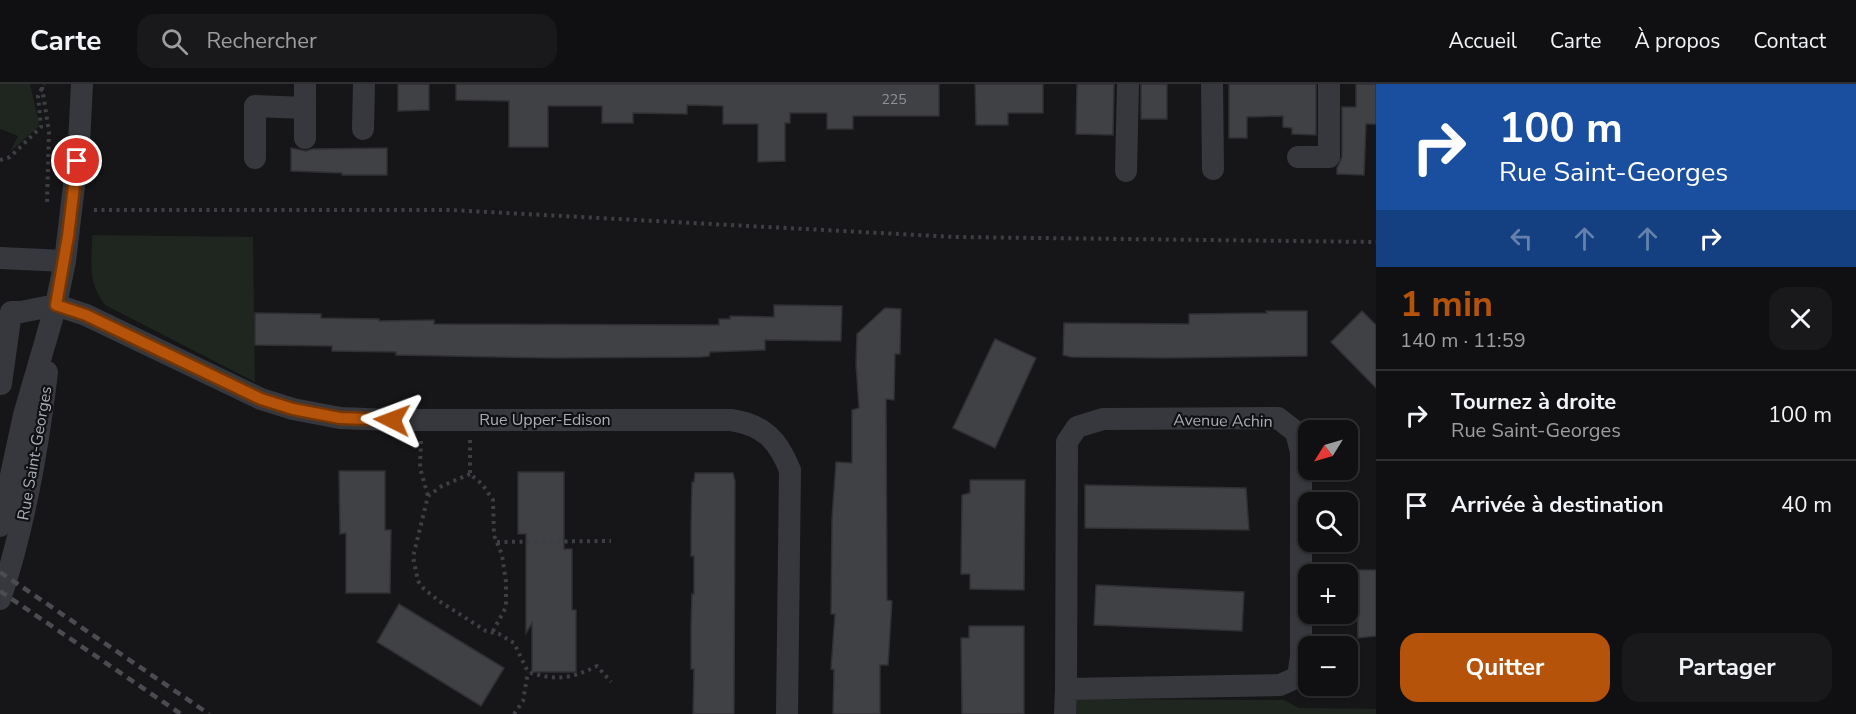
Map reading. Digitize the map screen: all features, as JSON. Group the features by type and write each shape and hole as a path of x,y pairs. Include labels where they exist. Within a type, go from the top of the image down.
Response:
{"street":[{"name":"Rue Saint-Georges","path":"0,526 38,392 56,305 77,166 82,84"},
{"path":"305,84 305,138"},
{"path":"363,129 364,84"},
{"path":"1126,171 1128,84"},
{"path":"1212,84 1213,169"},
{"path":"1298,157 1329,157 1329,84"},
{"path":"255,158 255,106 305,108"},
{"path":"0,258 64,261"},
{"path":"38,392 1,384 11,312 56,305"},
{"name":"Rue Upper-Edison","path":"56,305 86,315 261,399 293,409 340,418 731,420 758,427 783,452 790,470 787,714"},
{"name":"Rue Saint-Georges","path":"0,598 18,541 42,420 38,392"},
{"name":"Avenue Achin","path":"1065,714 1067,442 1077,427 1103,419 1278,418 1296,432 1301,452 1301,656 1298,677 1280,685 1066,689"}],"path":[{"path":"0,160 10,157 41,127 38,96 43,85"},
{"path":"43,85 49,132 47,206"},
{"path":"91,210 450,210 955,237 1376,242"},
{"path":"421,438 420,468 428,495 413,557 418,581 424,590 439,601 492,633 499,634 514,643 528,672 523,701 514,714"},
{"path":"470,438 470,474"},
{"path":"428,495 470,474"},
{"path":"470,474 483,484 493,500 494,528 502,555 506,607 492,633"},
{"path":"497,542 611,541"},
{"path":"528,672 548,678 572,677 597,666 611,682"}],"shaded area":[{"path":"0,84 30,84 39,123 38,127 10,152 18,136 0,129"},
{"path":"92,235 253,237 255,382 105,305 93,280"},
{"path":"1071,699 1284,700 1299,708 1376,709 1376,714 1071,714"}],"building":[{"path":"398,84 429,84 429,110 398,111"},
{"path":"456,84 939,84 939,116 853,116 853,129 827,129 827,113 790,113 790,123 785,123 785,161 758,162 758,124 723,124 723,106 687,105 687,114 633,113 633,123 602,123 602,106 548,106 548,147 509,147 509,101 456,100"},
{"path":"975,84 1043,84 1043,113 1008,113 1008,125 976,125"},
{"path":"1077,84 1114,84 1113,135 1076,134"},
{"path":"1141,84 1167,84 1167,119 1141,119"},
{"path":"1229,84 1316,84 1316,135 1292,134 1292,128 1283,127 1283,116 1247,117 1247,138 1229,138"},
{"path":"1356,84 1376,84 1376,124 1366,124 1364,175 1337,174 1342,157 1342,107 1356,107"},
{"path":"291,148 306,151 387,148 387,175 342,175 342,173 291,171"},
{"path":"774,305 842,306 841,341 765,340 765,350 710,352 709,356 701,357 553,358 396,355 396,352 332,351 332,346 255,345 255,313 321,314 321,318 379,319 379,321 434,320 434,324 719,325 719,319 730,319 730,316 774,317"},
{"path":"885,308 901,309 900,354 895,354 894,400 886,399 887,600 892,601 888,665 880,665 880,714 833,714 834,670 831,669 835,614 831,614 832,518 836,462 852,463 852,410 859,408 856,364 857,334"},
{"path":"1266,311 1307,311 1307,356 1166,358 1063,355 1064,323 1189,324 1189,314 1267,313"},
{"path":"1362,311 1376,325 1376,388 1331,342"},
{"path":"995,339 1036,358 995,448 953,428"},
{"path":"339,471 385,471 385,530 391,530 390,593 346,593 346,533 340,534"},
{"path":"518,472 564,472 564,549 572,549 572,610 576,610 576,672 532,672 532,623 526,633 526,534 518,534"},
{"path":"695,473 733,473 735,481 734,714 693,714 694,669 691,669 691,628 694,556 691,556 691,530 692,482 694,482"},
{"path":"970,480 1025,480 1024,590 970,589 970,574 961,574 962,495 970,493"},
{"path":"1085,485 1246,488 1249,530 1085,528"},
{"path":"1358,570 1376,570 1376,636 1358,638"},
{"path":"1096,585 1244,592 1242,631 1094,625"},
{"path":"399,604 504,668 481,706 377,642"},
{"path":"969,626 1024,626 1024,714 962,714 961,638 969,638"}],"railway":[{"path":"0,572 209,714"},
{"path":"0,591 181,714"}],"route":[{"path":"77,161 68,236 56,305 86,315 261,399 293,409 340,418 392,420"}]}
